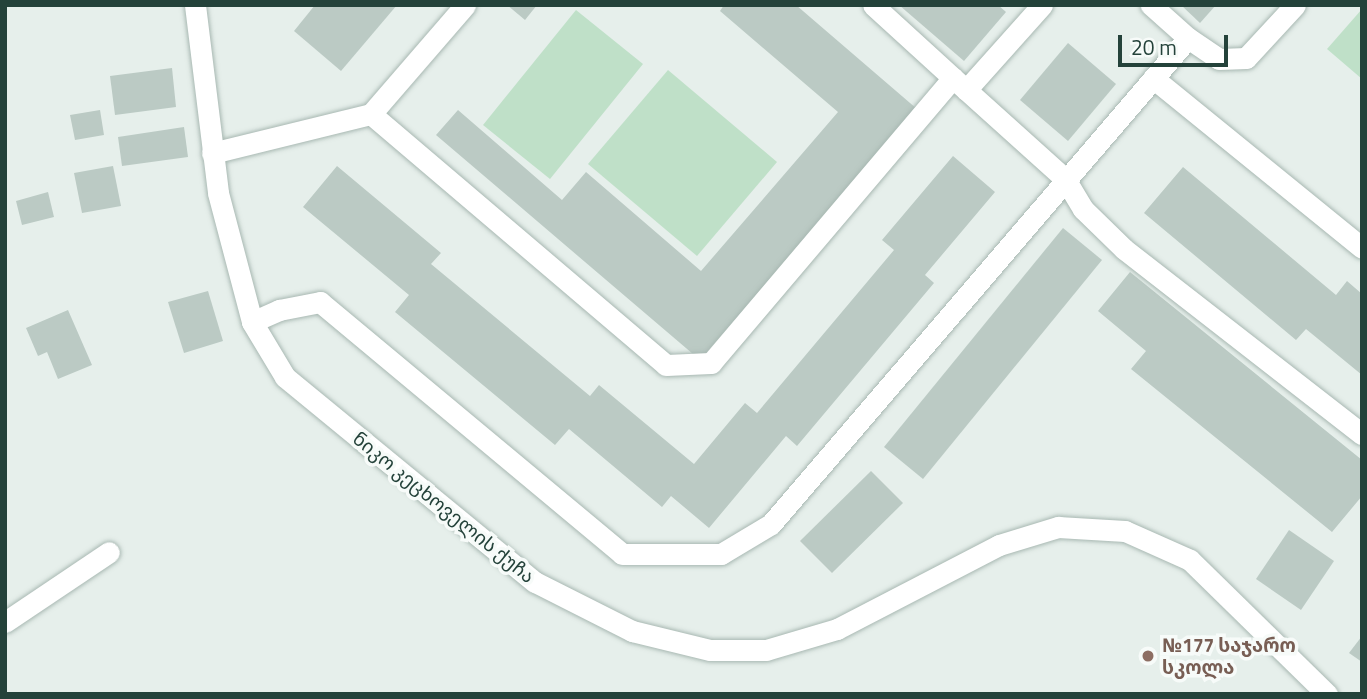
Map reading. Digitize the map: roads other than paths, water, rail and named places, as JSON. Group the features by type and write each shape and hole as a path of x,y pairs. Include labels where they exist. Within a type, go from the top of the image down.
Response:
{"street":[{"name":"ნიკო კეცხოველის ქუჩა","path":"195,5 218,193 252,322 285,377 535,582 632,631 710,650 766,650 837,629 999,545 1058,527 1125,531 1190,560 1328,694"},
{"path":"212,153 371,114 465,5"},
{"path":"873,5 1065,179 1083,209 1124,249 1362,434"},
{"path":"371,114 666,365 711,363 960,84 1042,5"},
{"path":"1151,5 1188,38 1219,59 1246,58 1295,5"},
{"path":"252,322 279,310 320,302 622,554 722,554 771,524 1188,38"},
{"path":"1153,78 1362,248"},
{"path":"5,622 109,552"}],"place":[{"name":"№177 საჯარო სკოლა","path":"1148,656"}]}
